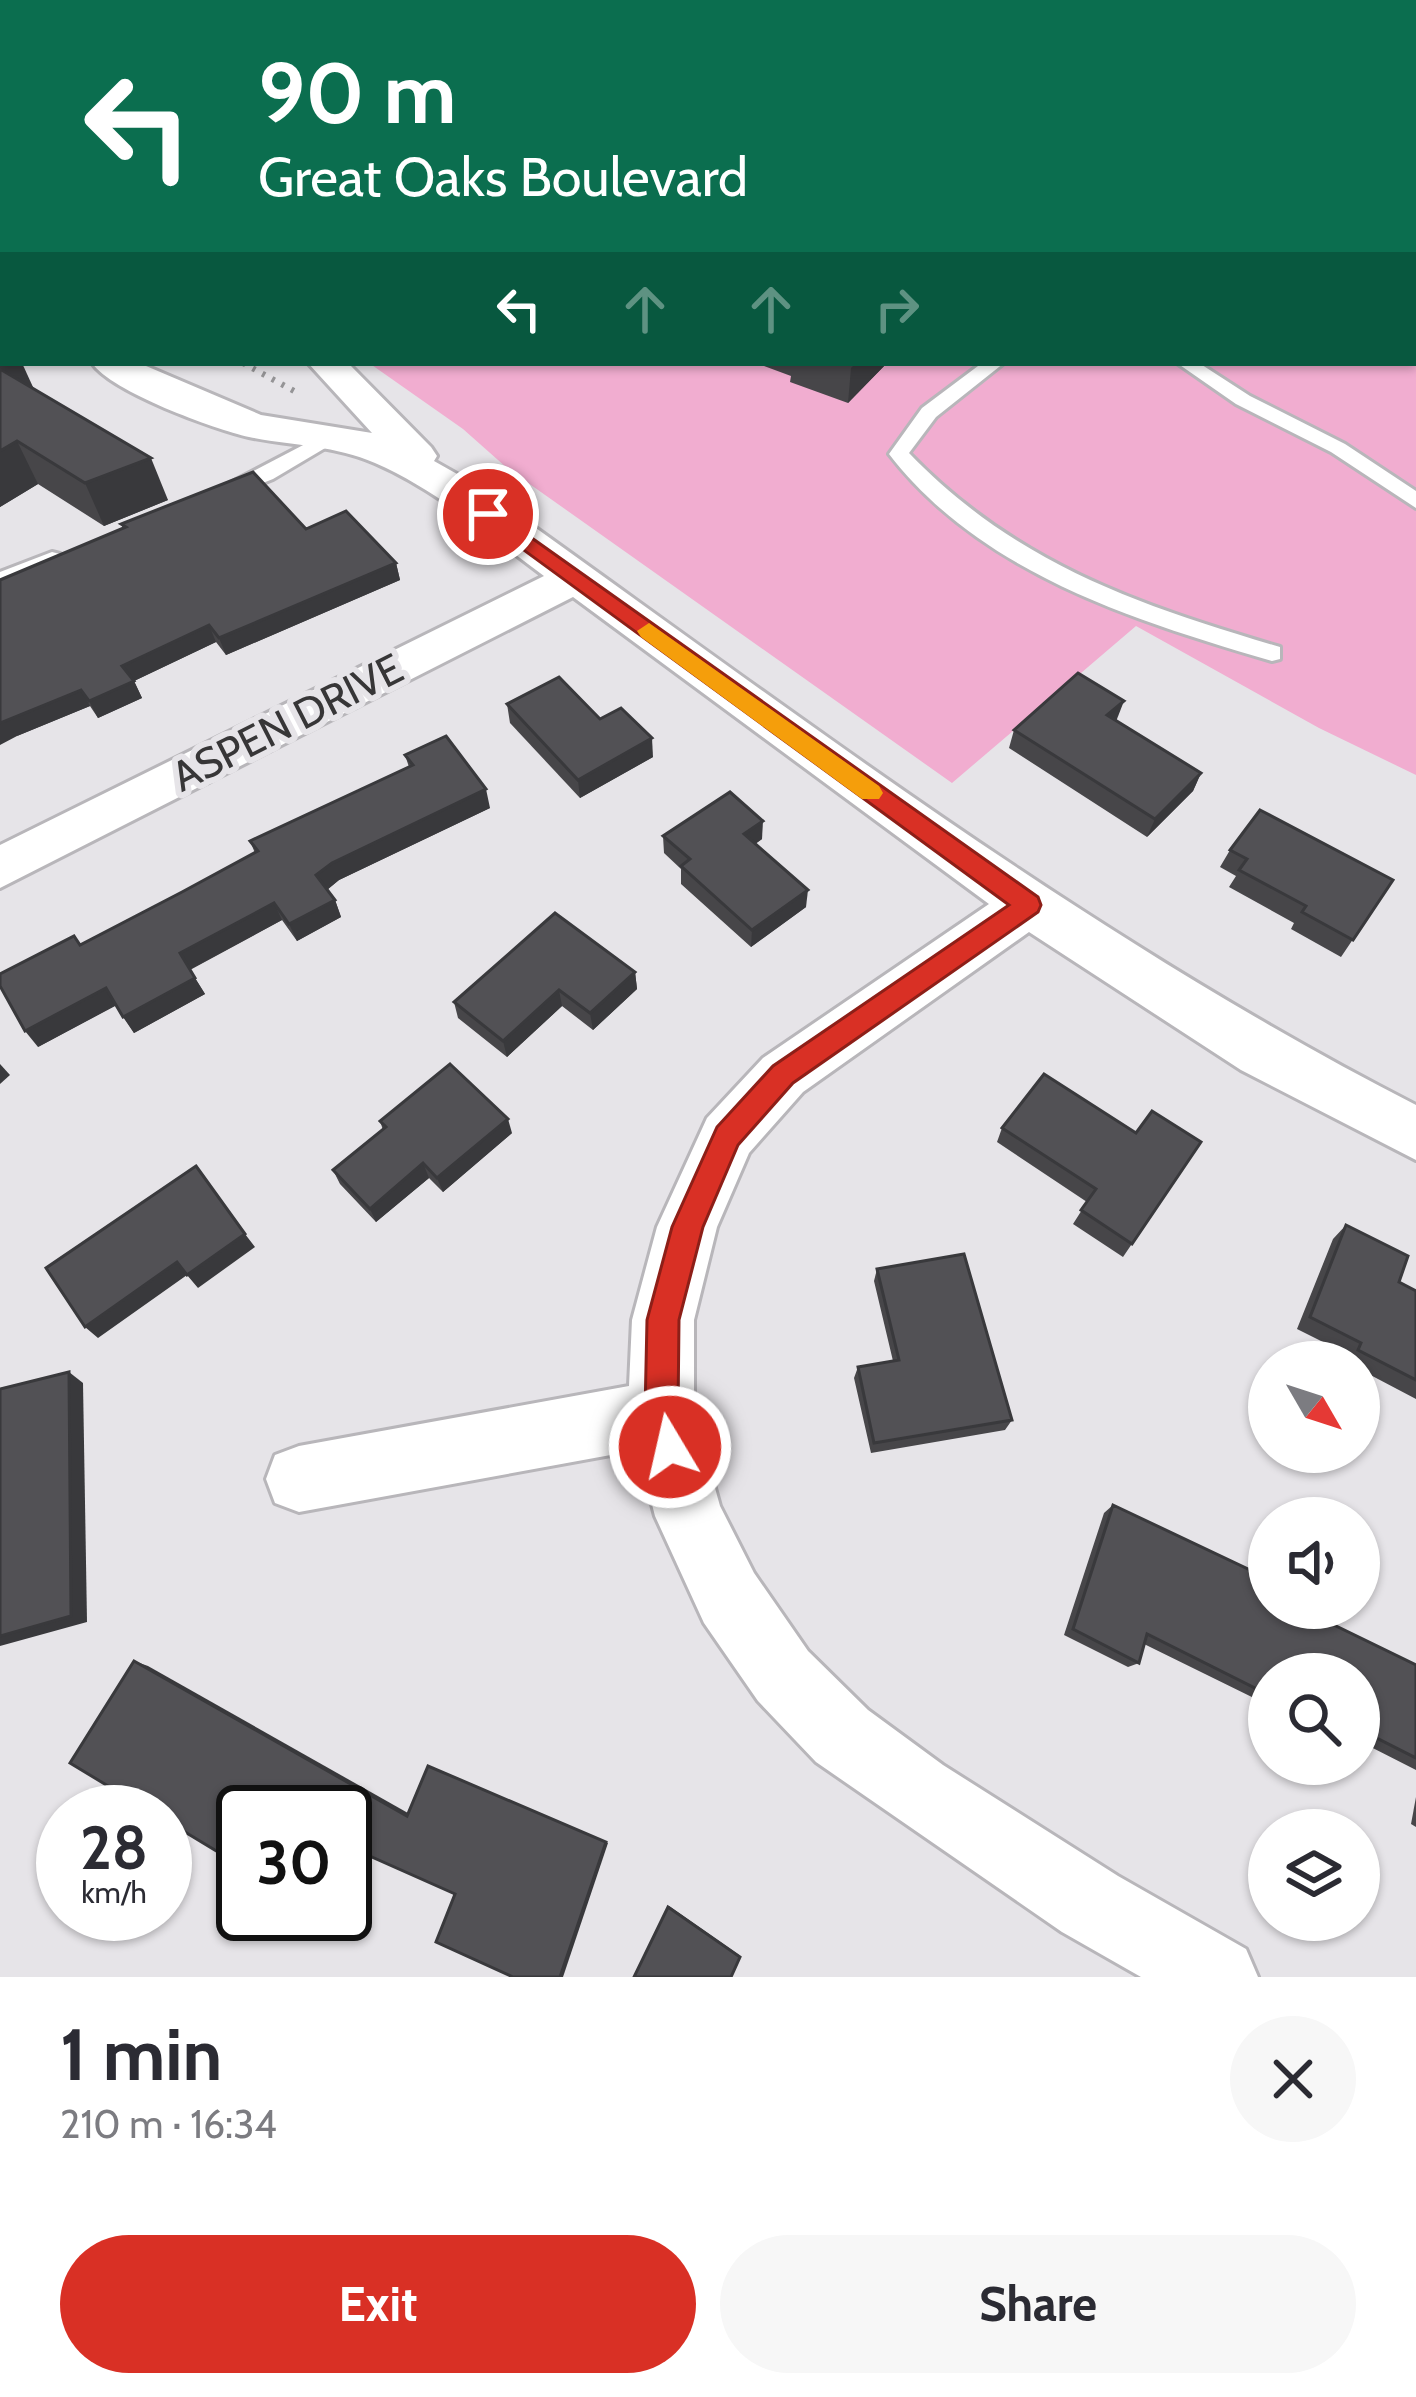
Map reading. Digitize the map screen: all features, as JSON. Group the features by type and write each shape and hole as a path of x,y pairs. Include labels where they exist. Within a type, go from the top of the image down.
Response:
{"street":[{"path":"116,366 156,388 238,420 350,439 396,457 443,484 1028,905 1261,1053 1416,1134"},
{"path":"330,366 443,484"},
{"name":"ASPEN DRIVE","path":"0,868 575,578"},
{"path":"1028,905 783,1075 727,1136 687,1227 663,1320 661,1413 689,1516 729,1598 798,1691 842,1736 1090,1904 1219,1977"},
{"path":"298,1479 661,1413"}],"lane":[{"path":"990,366 956,386 908,435 899,454 928,489 968,526 1010,552 1176,625 1272,652"},
{"path":"1191,366 1260,410 1339,448 1416,502"},
{"path":"199,501 266,475 330,436"},
{"path":"0,580 66,554"}],"path":[{"path":"248,366 304,397"}],"shaded area":[{"path":"373,366 1416,366 1416,775 1319,728 1136,626 952,783 507,468 463,429"}],"building":[{"path":"0,369 151,458 85,483 17,441 0,451"},
{"path":"253,472 306,529 346,511 396,563 219,638 209,625 122,666 134,681 89,701 81,690 0,723 0,580 126,527 121,524"},
{"path":"1078,673 1124,701 1107,715 1201,773 1155,819 1014,730"},
{"path":"559,677 600,719 621,708 652,738 578,780 507,704"},
{"path":"446,736 486,789 332,863 316,875 335,900 289,924 274,903 180,953 195,978 123,1017 106,988 25,1031 0,986 0,974 74,936 80,945 182,892 258,851 250,841 413,765 405,755"},
{"path":"730,792 763,821 744,834 808,890 752,930 681,866 690,859 663,836"},
{"path":"1260,810 1393,880 1353,940 1302,912 1306,906 1239,870 1247,859 1230,850"},
{"path":"555,913 635,972 590,1013 559,990 503,1041 454,1002"},
{"path":"450,1064 508,1119 437,1178 423,1163 370,1209 333,1170 386,1127 380,1121"},
{"path":"1044,1074 1136,1133 1152,1111 1201,1142 1132,1244 1081,1210 1096,1189 1002,1128"},
{"path":"196,1166 245,1234 187,1275 177,1262 85,1327 46,1268"},
{"path":"1346,1225 1408,1256 1399,1282 1416,1291 1416,1380 1380,1361 1380,1341 1357,1341 1310,1317"},
{"path":"964,1254 1012,1420 874,1443 858,1367 899,1360 877,1269"},
{"path":"69,1372 71,1616 0,1636 0,1389"},
{"path":"1113,1505 1248,1569 1248,1629 1342,1629 1416,1665 1416,1758 1380,1740 1380,1653 1248,1653 1248,1684 1147,1634 1139,1663 1073,1629"},
{"path":"134,1661 352,1785 216,1785 216,1851 192,1836 192,1785 106,1785 70,1763"},
{"path":"428,1766 606,1842 560,1977 513,1977 436,1942 455,1894 372,1857 372,1796 407,1816"},
{"path":"668,1907 740,1957 731,1977 634,1977"}],"slow traffic":[{"path":"649,631 871,793"}],"route":[{"path":"488,514 1028,905 783,1075 727,1136 687,1227 663,1320 661,1413 670,1447"}]}
